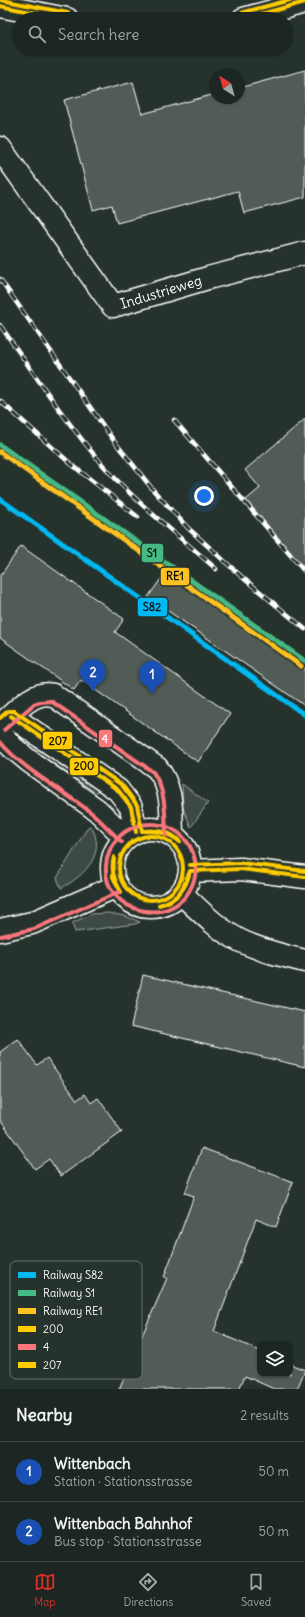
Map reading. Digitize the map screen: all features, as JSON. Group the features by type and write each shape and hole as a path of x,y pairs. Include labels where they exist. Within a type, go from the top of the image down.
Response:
{"street":[{"path":"269,12 305,2"},
{"path":"0,6 31,12"},
{"name":"Industrieweg","path":"0,148 113,306 208,278 305,253"},
{"path":"4,725 33,698 47,693 53,695 157,768 164,777 171,798 172,835"},
{"path":"4,725 12,747 131,835"},
{"path":"4,725 118,790 131,807 131,835"},
{"path":"148,829 160,830 172,835 186,850 189,860 189,879 181,893 173,900 163,905 147,906 131,902 123,895 117,886 113,874 113,861 118,848 131,835 148,829"},
{"path":"190,871 241,869 305,877"},
{"path":"0,930 32,923 117,886"},
{"path":"181,893 216,924 242,942 267,951 305,961"}],"shaded area":[{"path":"36,744 100,787 96,793 40,754 35,748"},
{"path":"182,784 208,803 191,827 183,808"},
{"path":"91,826 95,836 96,845 95,854 91,863 78,877 61,888 57,878 88,827"},
{"path":"108,913 125,916 140,922 135,924 75,932 72,923 92,914"}],"building":[{"path":"305,70 305,197 244,213 238,191 117,223 112,205 93,210 64,100 133,82 142,114 209,96 209,104 245,104 245,86"},
{"path":"305,419 305,569 246,500 260,488 245,470"},
{"path":"21,546 124,619 115,632 230,714 198,762 81,680 74,690 0,638 0,576"},
{"path":"168,569 305,666 305,706 148,597"},
{"path":"143,975 305,1012 305,1067 131,1026"},
{"path":"18,1039 37,1065 47,1058 77,1100 85,1094 91,1103 98,1098 122,1132 61,1176 49,1159 35,1169 0,1120 0,1052"},
{"path":"202,1148 293,1182 276,1227 256,1219 214,1331 257,1350 257,1377 293,1377 293,1365 305,1370 297,1389 274,1389 245,1376 239,1389 119,1389 123,1379 142,1379 142,1336 167,1278 164,1277 194,1196 185,1193"}],"railway":[{"path":"0,279 114,441 154,491 188,528 242,577 305,629"},
{"path":"0,325 62,414 102,464 143,505 216,569"},
{"path":"0,401 71,464 138,517"},
{"path":"174,420 305,572"}],"rail line":[{"name":"S1","path":"0,445 305,661"},
{"name":"RE1","path":"0,452 301,666"},
{"name":"S82","path":"0,499 305,715"}],"transit line":[{"name":"207","path":"1,0 63,12"},
{"name":"207","path":"245,12 290,0"},
{"name":"200","path":"269,12 305,2"},
{"name":"200","path":"0,6 31,12"},
{"name":"4","path":"4,730 34,704 51,701 153,772 163,794 166,835"},
{"name":"207","path":"0,718 8,711 14,711 122,785 137,805 142,831"},
{"name":"200","path":"11,716 118,790 131,807 136,832"},
{"name":"4","path":"0,742 21,763 93,814 122,842"},
{"name":"4","path":"155,824 170,828 183,837 192,851 196,871 189,891 176,905 160,911 143,911 127,905 114,894 107,879 107,859 114,843 125,831 140,825 155,824"},
{"name":"200","path":"144,831 154,830 164,832 173,836 180,842"},
{"name":"200","path":"144,831 164,833 172,836 180,842"},
{"name":"207","path":"151,836 163,838 174,845 181,856 183,868 181,880 174,891 163,898 151,900 139,898 128,891 121,880 119,868 121,856 128,845 139,838 151,836"},
{"name":"200","path":"114,857 113,871 115,880 121,892"},
{"name":"200","path":"114,857 113,877 121,892"},
{"name":"207","path":"190,865 241,863 305,871"},
{"name":"200","path":"190,871 241,869 305,877"},
{"name":"200","path":"159,905 172,900 179,893 185,884 190,871"},
{"name":"200","path":"159,905 171,901 180,893 186,883 190,871"},
{"name":"4","path":"1,936 34,929 119,892"}],"place":[{"name":"Wittenbach Bahnhof","path":"93,692"},
{"name":"Wittenbach","path":"152,694"}]}
